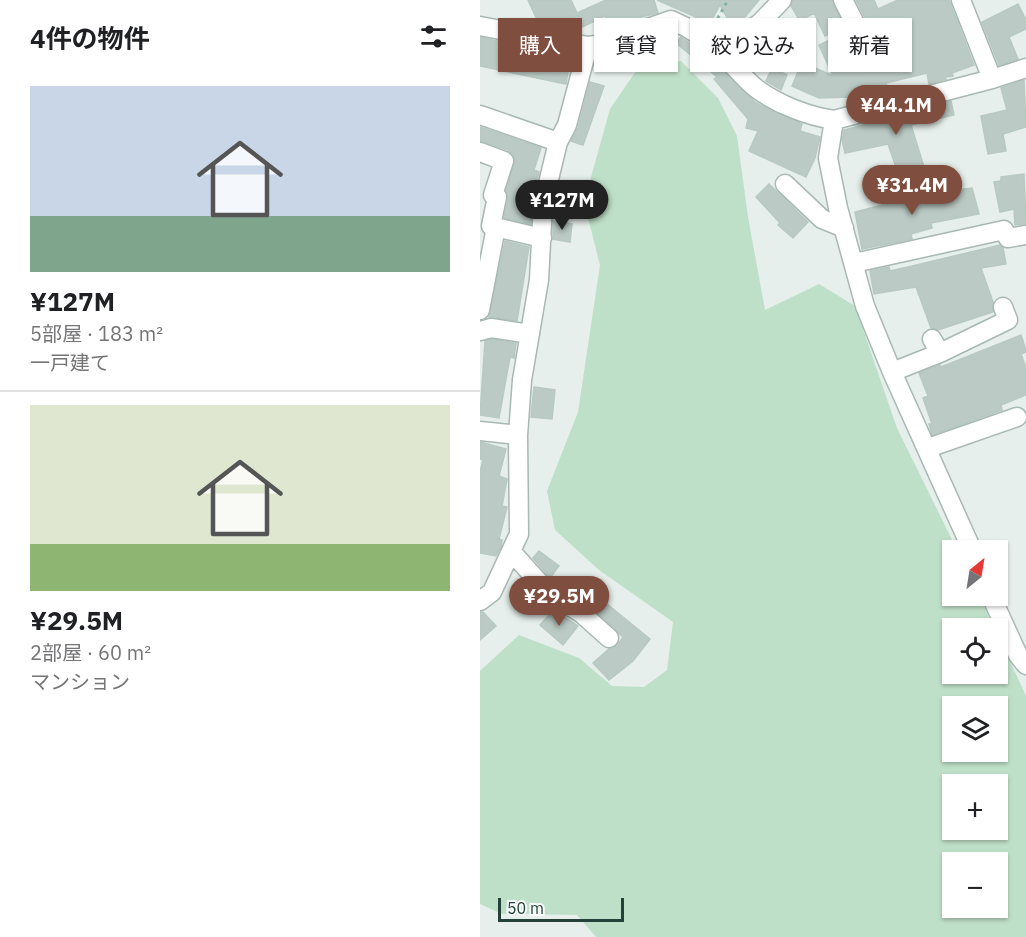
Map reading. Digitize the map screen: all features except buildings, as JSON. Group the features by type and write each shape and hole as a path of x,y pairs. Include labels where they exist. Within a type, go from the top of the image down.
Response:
{"street":[{"path":"765,18 781,0"},
{"path":"843,0 852,18"},
{"path":"961,0 992,79"},
{"path":"480,26 588,46 627,41 648,28 671,20 690,28"},
{"path":"480,601 492,592 519,534 518,435 522,380 539,280 543,204 558,142 567,125 588,46"},
{"path":"740,72 757,89 773,98 820,118 834,120 1026,68"},
{"path":"480,115 558,142"},
{"path":"834,120 828,158 865,306 968,540"},
{"path":"480,152 504,161 486,193 497,197 489,227 480,310"},
{"path":"785,184 822,219 844,228"},
{"path":"854,262 935,238 1004,222 1008,238 1026,235"},
{"path":"489,227 542,238"},
{"path":"892,372 936,346 1008,320 1003,307"},
{"path":"480,331 491,328 530,334"},
{"path":"928,448 1017,417"},
{"path":"480,430 518,435"},
{"path":"511,550 544,588 581,613 609,638"},
{"path":"996,606 1018,655 1026,665"}],"path":[{"path":"722,18 728,0"}],"green space":[{"path":"678,61 681,61 718,98 737,136 748,217 765,310 819,284 855,306 897,428 952,540 942,540 942,606 984,606 989,618 942,618 942,684 1008,684 1008,657 1026,696 1026,937 596,937 577,915 502,914 480,904 480,671 519,635 579,658 612,686 644,687 667,670 673,622 599,570 555,530 547,491 578,412 600,265 584,202 610,109 635,72 678,72"}]}
